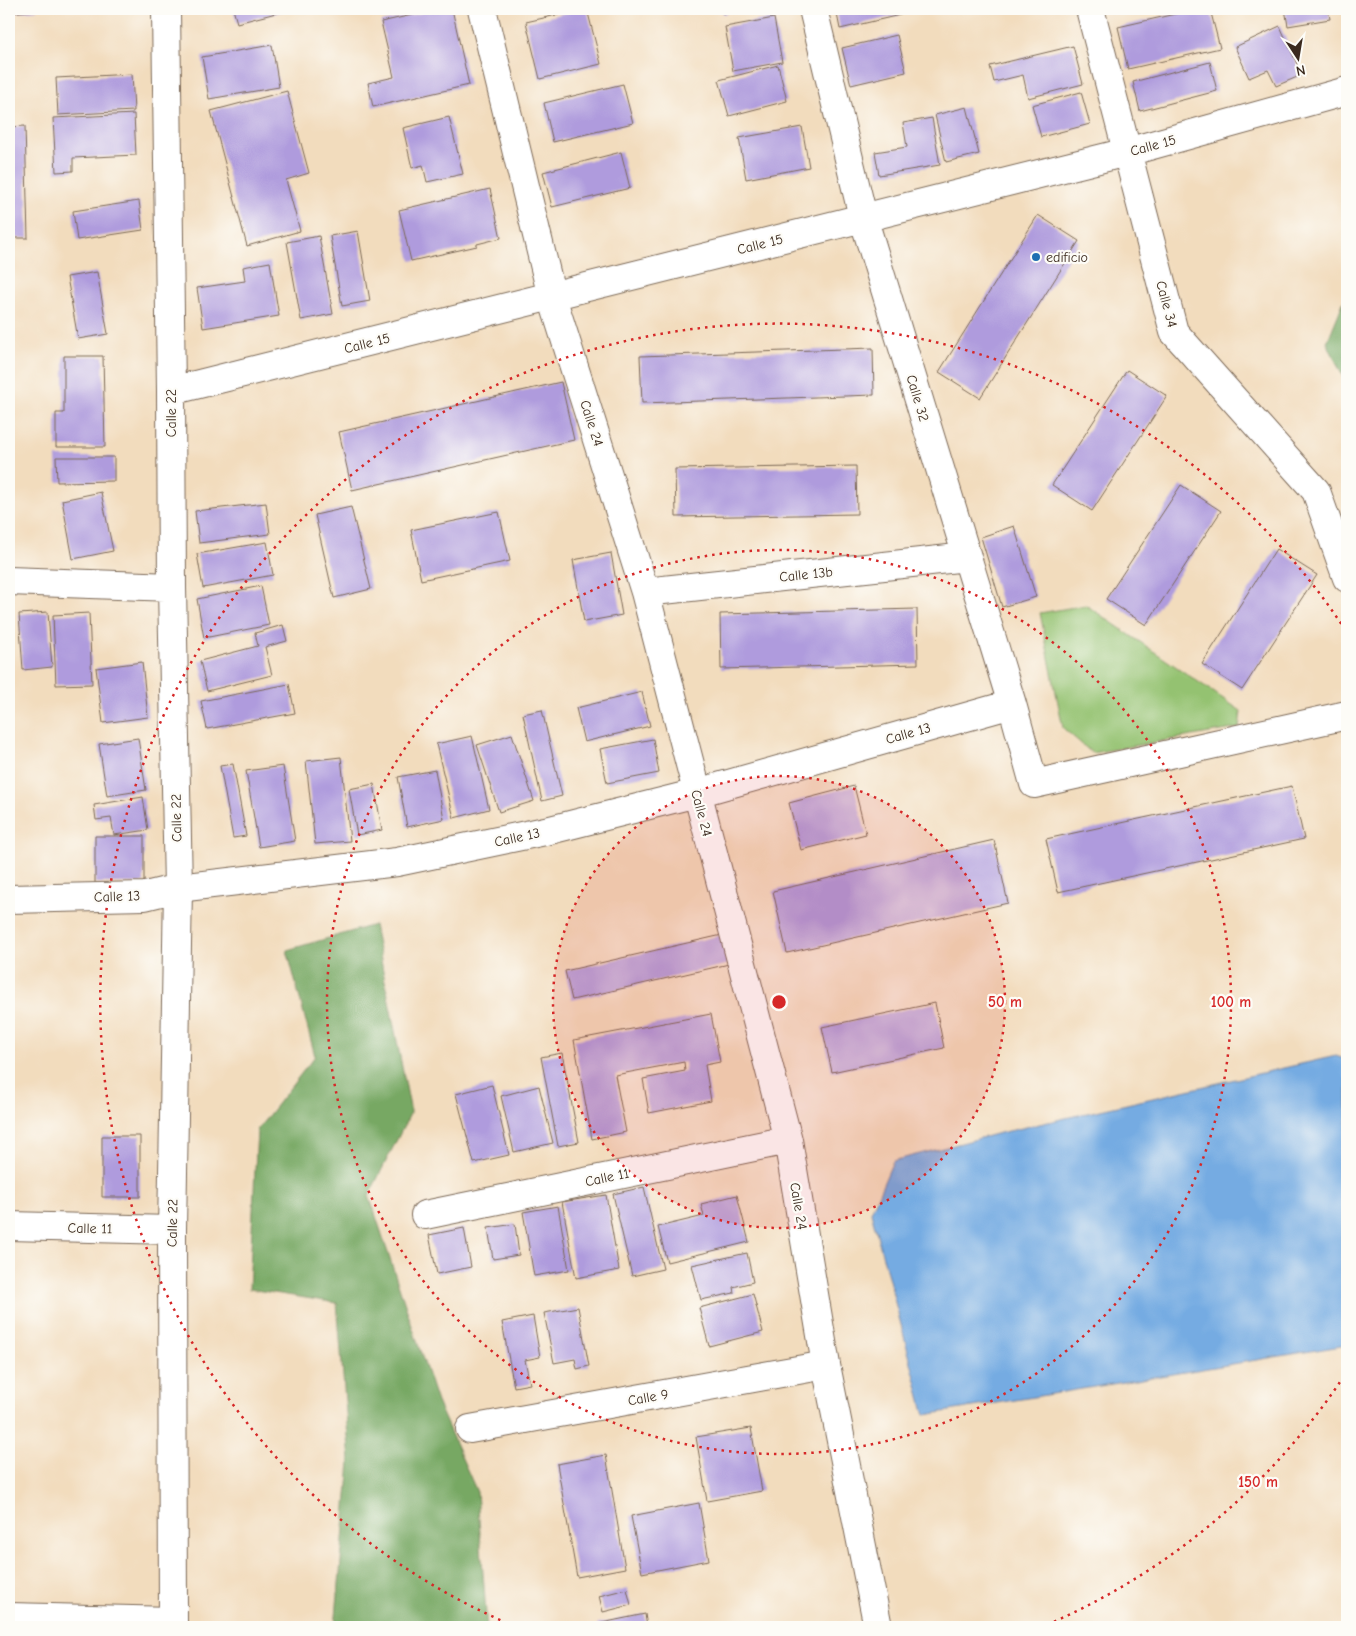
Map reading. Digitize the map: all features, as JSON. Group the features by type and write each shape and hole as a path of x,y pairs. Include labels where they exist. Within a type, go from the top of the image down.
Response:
{"street":[{"name":"Calle 22","path":"166,9 172,587 178,888 172,1230 173,1624"},
{"name":"Calle 24","path":"482,9 552,297 645,592 788,1140 826,1365 878,1627"},
{"name":"Calle 32","path":"813,9 864,217 1012,704 1034,784 1347,715"},
{"name":"Calle 34","path":"1090,9 1174,332 1316,491 1347,578"},
{"name":"Calle 15","path":"171,391 1127,152 1347,91"},
{"name":"Calle 13b","path":"645,592 967,557"},
{"path":"9,582 172,587"},
{"name":"Calle 13","path":"9,899 145,896 178,888 397,862 550,830 697,793 1012,704"},
{"name":"Calle 11","path":"425,1214 788,1140"},
{"name":"Calle 11","path":"9,1226 172,1230"},
{"name":"Calle 9","path":"470,1429 826,1365"},
{"path":"9,1617 173,1624"}],"green space":[{"path":"1347,293 1347,386 1327,342"},
{"path":"1086,605 1241,711 1239,728 1092,753 1063,728 1040,613"},
{"path":"374,925 411,1112 369,1195 437,1402 477,1492 487,1627 335,1627 350,1462 337,1303 249,1289 257,1130 315,1056 287,950"}],"water":[{"path":"1336,1056 1347,1060 1347,1345 925,1415 871,1212 893,1161 996,1134"}],"building":[{"path":"9,9 37,9 37,10 10,13"},
{"path":"233,9 292,9 237,23"},
{"path":"439,9 452,9 469,85 373,107 368,83 394,77 381,22"},
{"path":"587,9 601,64 540,79 526,22"},
{"path":"722,9 740,9 723,14"},
{"path":"836,9 898,9 900,15 840,29"},
{"path":"1197,9 1210,9 1220,48 1128,69 1118,27"},
{"path":"1285,9 1328,9 1330,19 1288,26"},
{"path":"774,18 782,62 733,71 725,27"},
{"path":"1280,26 1302,75 1276,86 1268,70 1249,78 1235,47"},
{"path":"897,35 906,72 851,85 842,48"},
{"path":"272,45 279,87 209,99 202,57"},
{"path":"1073,46 1083,84 1028,98 1023,75 994,82 990,66"},
{"path":"1210,62 1217,91 1140,111 1133,82"},
{"path":"778,65 787,101 729,116 719,80"},
{"path":"132,74 134,111 58,115 56,78"},
{"path":"623,84 633,123 553,142 544,103"},
{"path":"287,91 309,173 286,180 300,231 247,246 211,111"},
{"path":"1081,92 1090,124 1041,137 1032,105"},
{"path":"967,107 979,154 946,162 935,115"},
{"path":"134,114 136,155 73,158 73,171 56,172 53,118"},
{"path":"449,117 463,174 427,182 423,165 412,168 403,128"},
{"path":"932,118 940,165 879,175 875,152 907,147 903,123"},
{"path":"25,126 28,238 9,238 9,127"},
{"path":"802,127 809,167 746,179 739,138"},
{"path":"621,152 630,188 552,207 543,172"},
{"path":"490,189 501,238 477,244 477,246 411,261 399,210"},
{"path":"139,201 143,230 77,240 73,211"},
{"path":"1038,215 1079,241 980,398 939,372"},
{"path":"358,231 370,301 342,306 330,236"},
{"path":"319,236 333,314 301,320 287,242"},
{"path":"270,262 279,316 203,328 197,288 245,281 243,267"},
{"path":"97,272 108,334 78,339 67,277"},
{"path":"873,348 874,395 642,403 640,356"},
{"path":"64,356 103,356 105,447 56,447 56,413 64,413"},
{"path":"1127,370 1167,396 1092,511 1052,485"},
{"path":"561,382 574,440 352,490 339,432"},
{"path":"56,457 114,457 114,481 57,482"},
{"path":"856,466 857,514 676,517 675,469"},
{"path":"1181,485 1221,511 1146,625 1106,599"},
{"path":"101,492 113,551 73,559 62,500"},
{"path":"266,503 270,534 199,543 195,511"},
{"path":"351,507 371,589 334,598 315,515"},
{"path":"499,512 510,561 421,580 411,530"},
{"path":"1014,526 1036,597 1002,607 981,537"},
{"path":"267,542 273,575 203,588 197,554"},
{"path":"1276,549 1317,575 1242,690 1202,664"},
{"path":"611,553 622,615 584,622 573,560"},
{"path":"261,586 269,625 204,638 197,599"},
{"path":"917,609 918,664 721,669 720,614"},
{"path":"48,612 52,667 23,670 19,614"},
{"path":"89,613 92,684 56,685 53,615"},
{"path":"283,625 287,641 265,647 272,675 207,691 200,661 258,646 255,633"},
{"path":"142,662 148,717 103,723 96,668"},
{"path":"289,684 295,713 207,729 201,701"},
{"path":"642,692 650,726 584,742 576,708"},
{"path":"542,710 562,796 542,801 523,714"},
{"path":"512,734 534,801 499,812 477,745"},
{"path":"472,736 489,809 454,818 436,744"},
{"path":"138,738 146,790 107,796 99,744"},
{"path":"653,739 659,773 607,783 600,749"},
{"path":"341,757 350,841 315,844 306,761"},
{"path":"233,764 246,836 233,838 220,766"},
{"path":"283,766 295,841 259,847 246,771"},
{"path":"435,770 444,819 407,827 398,777"},
{"path":"374,784 382,830 357,835 349,789"},
{"path":"854,786 866,834 801,850 789,803"},
{"path":"1292,786 1304,839 1058,892 1046,839"},
{"path":"143,797 148,830 114,835 111,818 96,820 94,805"},
{"path":"95,836 144,836 144,883 95,883"},
{"path":"994,840 1008,903 787,953 773,891"},
{"path":"722,935 729,964 572,1000 565,971"},
{"path":"935,1003 944,1048 832,1072 822,1027"},
{"path":"711,1014 720,1062 705,1065 711,1101 649,1113 643,1079 685,1071 684,1062 615,1075 626,1132 592,1139 574,1040"},
{"path":"562,1053 579,1142 558,1146 541,1057"},
{"path":"492,1085 509,1155 474,1163 456,1094"},
{"path":"539,1086 553,1143 514,1152 501,1096"},
{"path":"102,1136 140,1136 140,1197 102,1197"},
{"path":"644,1187 663,1269 632,1276 613,1194"},
{"path":"606,1195 619,1270 576,1278 562,1202"},
{"path":"737,1195 749,1242 667,1262 658,1227 704,1216 701,1204"},
{"path":"558,1206 569,1270 534,1276 523,1212"},
{"path":"515,1224 519,1255 493,1259 488,1228"},
{"path":"464,1228 471,1267 437,1274 429,1235"},
{"path":"747,1253 753,1282 733,1287 734,1293 701,1300 692,1265"},
{"path":"753,1294 763,1332 709,1346 699,1308"},
{"path":"578,1307 589,1366 577,1369 575,1359 554,1363 544,1313"},
{"path":"533,1316 540,1357 525,1360 530,1384 514,1387 502,1322"},
{"path":"751,1428 762,1491 707,1501 696,1437"},
{"path":"606,1455 625,1568 577,1577 557,1464"},
{"path":"699,1503 709,1560 642,1573 631,1516"},
{"path":"627,1589 631,1605 603,1612 599,1596"},
{"path":"645,1614 647,1627 597,1627 597,1624"}],"place":[{"name":"edificio","path":"1036,257"}]}
